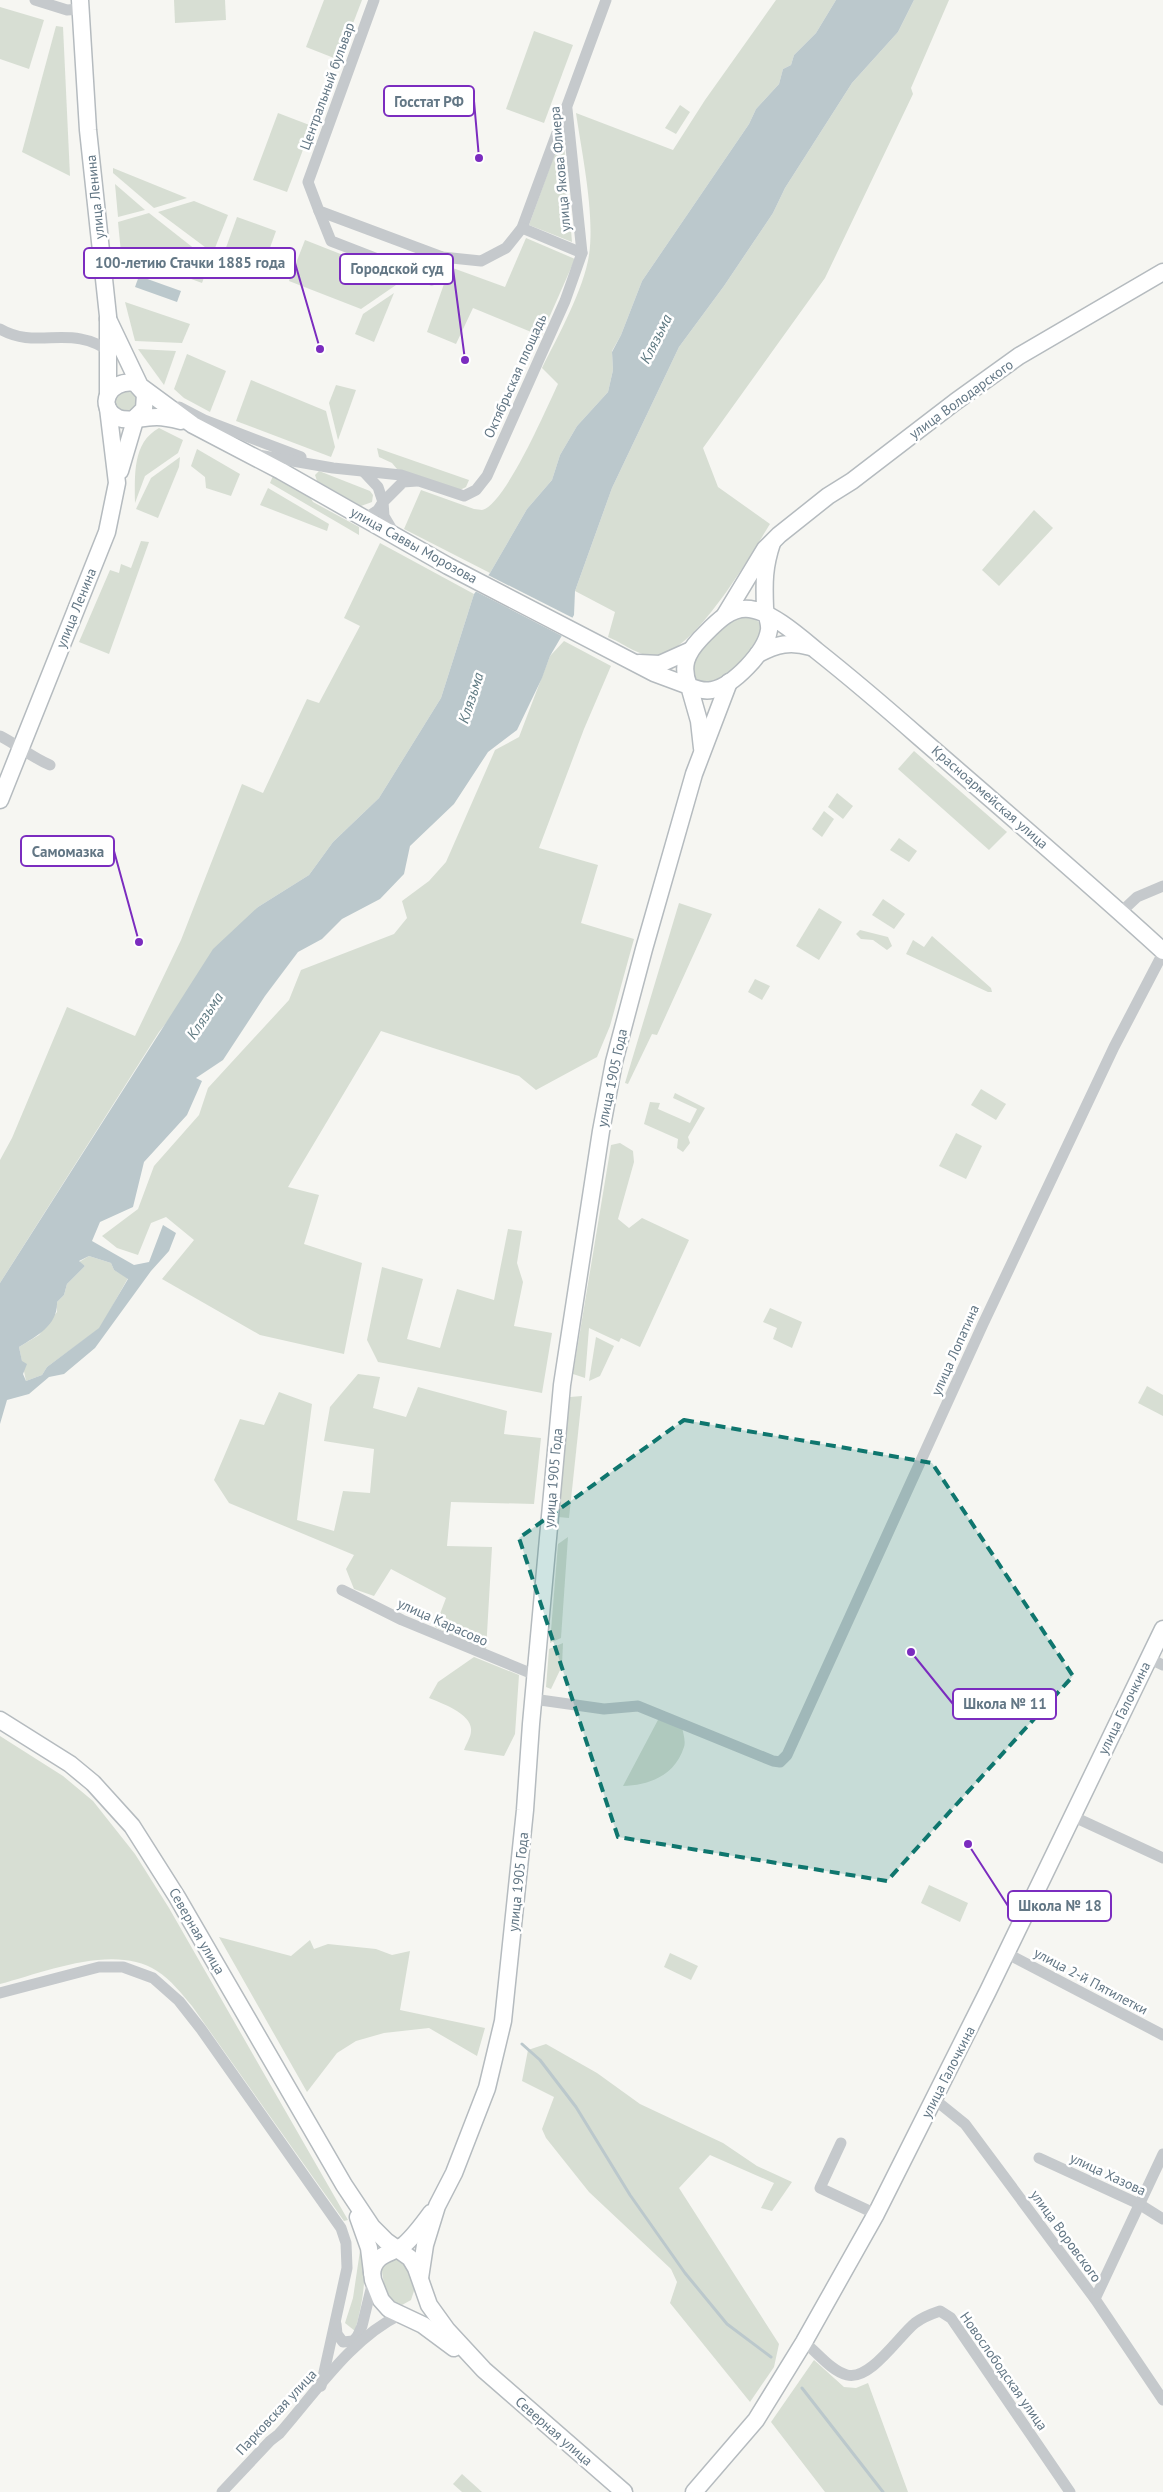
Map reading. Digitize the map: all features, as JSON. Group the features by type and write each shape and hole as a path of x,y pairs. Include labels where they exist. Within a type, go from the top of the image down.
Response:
{"main road":[{"name":"улица Ленина","path":"0,800 107,532 117,483 108,401 108,319 88,130 80,5"},
{"name":"улица Володарского","path":"689,652 725,615 765,550 779,534 1019,356 1163,272"},
{"path":"108,319 146,402 141,413 136,418 117,483"},
{"path":"136,418 121,419 116,416 108,401 112,388 121,382 135,383 140,386"},
{"name":"улица Саввы Морозова","path":"140,386 220,439 366,518 448,566 637,662 664,678 689,686 712,690 729,682"},
{"name":"улица Саввы Морозова","path":"136,418 159,417 193,420"},
{"path":"702,752 729,682 758,654 768,635 769,624 766,616 764,571 772,543"},
{"name":"Красноармейская улица","path":"725,615 735,610 749,608 794,632 884,705 1121,912 1163,952"},
{"path":"758,654 780,644 800,644 813,647"},
{"path":"689,652 684,670 700,721 702,752"},
{"name":"улица Саввы Морозова","path":"637,662 660,664 689,652"},
{"name":"улица 1905 Года","path":"421,2282 422,2255 437,2206 454,2173 487,2088 503,2021 525,1810 533,1699 562,1385 600,1131 624,1023 702,752"},
{"name":"улица Галочкина","path":"694,2492 756,2420 804,2342 876,2214 1072,1816 1156,1662 1163,1629"},
{"name":"Северная улица","path":"0,1720 70,1764 93,1783 132,1826 172,1889 344,2185 372,2227 410,2258 436,2316 484,2370"},
{"name":"Северная улица","path":"344,2185 366,2237 376,2290 386,2306 423,2325 484,2370 624,2492"},
{"name":"улица 1905 Года","path":"398,2248 413,2236 437,2206"},
{"path":"378,2233 394,2239 413,2236"},
{"path":"373,2277 373,2266 379,2257 398,2248"},
{"path":"401,2314 416,2305 422,2295 421,2282"}],"street":[{"path":"36,0 67,10 80,5"},
{"name":"Центральный бульвар","path":"319,211 308,182 374,0"},
{"name":"улица Якова Флиера","path":"582,253 567,105 606,0"},
{"path":"319,211 442,257 481,261 506,248 522,228 567,105"},
{"path":"319,211 331,241 432,280 442,257"},
{"path":"522,228 582,253"},
{"name":"Октябрьская площадь","path":"423,482 464,496 476,490 487,476 565,301 582,253"},
{"path":"0,329 18,338 83,338 107,349 193,420 318,465"},
{"path":"247,453 364,472 401,474 423,482"},
{"path":"364,472 378,487 383,502 382,508 386,522 401,539"},
{"path":"366,518 378,510 383,502 403,482 423,482"},
{"path":"0,736 22,747 32,758 50,765"},
{"path":"1121,912 1137,898 1163,886"},
{"name":"улица Лопатина","path":"533,1699 604,1709 638,1706 773,1761 780,1762 787,1755 983,1324 1130,1012 1163,952"},
{"name":"улица Карасово","path":"342,1590 402,1620 500,1663 536,1675"},
{"path":"1072,1816 1163,1858"},
{"name":"улица 2-й Пятилетки","path":"1006,1953 1163,2035"},
{"path":"0,1993 99,1967 123,1967 153,1978 179,2000 247,2092 341,2228 346,2243 347,2268 321,2386"},
{"name":"улица Воровского","path":"934,2099 965,2124 1094,2299 1163,2400"},
{"path":"841,2143 820,2188 876,2214"},
{"path":"1094,2299 1163,2154"},
{"name":"улица Хазова","path":"1039,2158 1139,2204 1163,2219"},
{"name":"Парковская улица","path":"351,2351 358,2336 373,2277"},
{"name":"Новослободская улица","path":"804,2342 835,2369 848,2375 865,2374 915,2323 926,2316 940,2312 951,2318 1070,2492"},
{"name":"Парковская улица","path":"222,2492 270,2441 280,2434 351,2351 378,2327 401,2314"},
{"path":"336,2320 337,2334 340,2340 348,2342 358,2336"}],"highlighted area":[{"path":"684,1420 932,1463 1073,1676 887,1881 618,1837 519,1538"}],"shaded area":[{"path":"174,0 225,0 226,20 175,23"},
{"path":"324,0 362,0 339,60 306,47"},
{"path":"776,0 836,0 816,33 794,55 791,65 783,69 779,84 756,109 749,124 642,281 621,335 612,351 613,370 608,392 577,426 560,455 552,480 527,509 490,573 404,529 421,490 474,509 482,510 491,504 513,474 558,384 542,368 570,312 582,282 589,255 589,203 576,113 673,150 705,100"},
{"path":"914,0 949,0 911,88 913,94 825,278 703,448 718,487 770,524 736,578 705,620 672,650 657,656 645,655 608,637 615,612 575,591 612,488 679,347 724,286 773,213 785,188 852,83 898,32"},
{"path":"0,7 44,20 29,69 0,59"},
{"path":"56,26 63,27 70,176 22,152"},
{"path":"534,31 573,45 544,123 506,109"},
{"path":"680,105 690,112 676,134 665,128"},
{"path":"278,113 312,126 287,192 253,180"},
{"path":"563,131 572,242 529,225"},
{"path":"113,168 187,198 154,208 113,173"},
{"path":"115,184 145,210 118,217"},
{"path":"194,201 228,215 213,253 158,212"},
{"path":"149,213 210,261 202,283 121,253 118,222"},
{"path":"237,217 276,231 262,270 223,256"},
{"path":"526,238 575,259 541,336 473,308 456,344 427,332 450,267 505,287"},
{"path":"305,240 399,277 396,285 361,309 289,281"},
{"path":"394,293 374,342 355,334 363,314"},
{"path":"125,302 190,324 182,343 135,341"},
{"path":"138,349 176,351 164,385"},
{"path":"187,354 226,371 210,412 184,398 174,389"},
{"path":"251,380 326,411 335,447 331,457 236,421"},
{"path":"336,385 356,390 338,440 329,403"},
{"path":"134,389 140,401 131,412 122,412 115,406 114,397 116,392"},
{"path":"159,428 183,440 178,453 145,476 135,503 135,471 140,451 150,434"},
{"path":"377,448 469,480 466,487 460,490 397,469 392,463 379,457"},
{"path":"197,449 240,474 231,496 206,488 205,477 191,466"},
{"path":"180,457 179,467 158,518 136,509 151,478"},
{"path":"319,471 370,491 373,495 372,502 361,506 317,481 315,475"},
{"path":"273,476 309,495 313,502 359,527 359,535 270,483"},
{"path":"268,488 329,524 327,531 260,505"},
{"path":"1034,510 1053,528 999,586 982,570"},
{"path":"141,541 149,542 109,654 79,642 110,570 119,573 121,564 131,568"},
{"path":"380,543 474,594 441,698 379,798 333,842 309,875 258,907 159,1032 0,1283 0,1160 12,1138 67,1007 135,1036 181,940 242,784 263,793 307,699 319,703 360,626 344,618"},
{"path":"740,615 754,618 758,622 762,631 759,639 742,660 719,679 708,683 699,683 693,676 691,660 733,619"},
{"path":"564,641 611,666 584,729 539,848 598,865 581,923 634,939 610,1026 597,1057 536,1090 519,1076 381,1031 288,1187 319,1195 304,1244 362,1263 344,1354 260,1335 162,1279 194,1240 166,1217 151,1223 138,1255 117,1248 102,1236 138,1209 154,1166 199,1115 208,1088 289,1000 301,970 394,934 407,918 402,901 429,881 446,862 495,750 519,737 550,656"},
{"path":"914,751 1007,832 989,850 898,769"},
{"path":"837,793 853,806 843,819 828,807"},
{"path":"824,811 834,819 822,837 812,829"},
{"path":"899,838 917,851 909,862 890,850"},
{"path":"883,899 905,914 894,929 872,915"},
{"path":"679,903 712,914 657,1035 652,1034 628,1084 625,1083"},
{"path":"819,908 842,922 819,960 796,946"},
{"path":"860,930 888,937 892,946 887,950 873,940 861,939 856,934"},
{"path":"932,936 991,988 992,992 988,992 906,954 913,940 924,947"},
{"path":"755,979 770,986 762,1000 748,992"},
{"path":"981,1089 1006,1104 996,1120 971,1105"},
{"path":"675,1093 705,1108 688,1137 690,1143 683,1152 677,1148 678,1139 644,1124 650,1102 660,1103 658,1109 690,1123 697,1109 673,1098"},
{"path":"956,1133 982,1146 966,1179 939,1166"},
{"path":"620,1143 633,1151 634,1162 618,1219 629,1228 642,1218 689,1240 640,1347 621,1338 619,1342 589,1328 585,1378 573,1374 611,1145"},
{"path":"508,1229 522,1231 517,1263 523,1282 514,1326 552,1333 542,1393 378,1362 367,1340 382,1267 423,1279 407,1339 440,1348 457,1289 494,1300"},
{"path":"89,1256 111,1263 114,1270 128,1278 100,1328 47,1367 42,1375 26,1381 19,1347 39,1335 57,1312 57,1302 64,1295 67,1284 85,1266 79,1262"},
{"path":"770,1308 802,1322 792,1348 773,1339 777,1328 763,1322"},
{"path":"596,1337 614,1346 600,1376 589,1381"},
{"path":"358,1374 380,1377 373,1408 406,1417 418,1387 507,1411 504,1434 541,1438 534,1504 451,1502 447,1546 492,1547 486,1651 435,1627 446,1598 391,1569 374,1596 354,1589 346,1569 354,1555 229,1503 214,1480 240,1419 264,1425 279,1392 312,1404 297,1520 334,1531 343,1491 370,1493 374,1449 324,1441 330,1407"},
{"path":"1147,1386 1163,1395 1163,1416 1138,1403"},
{"path":"582,1396 569,1518 558,1517 570,1397"},
{"path":"568,1537 561,1638 550,1643 558,1544"},
{"path":"563,1643 562,1666 551,1689 546,1687 549,1649"},
{"path":"474,1657 519,1675 515,1734 504,1756 464,1750 471,1733 467,1719 448,1706 429,1698 438,1682"},
{"path":"659,1718 682,1727 685,1745 680,1757 675,1765 661,1777 652,1781 623,1786"},
{"path":"0,1736 63,1776 93,1801 135,1854 169,1908 348,2220 344,2221 192,2006 172,1983 157,1971 140,1963 121,1960 101,1960 58,1967 0,1984"},
{"path":"929,1885 968,1903 960,1922 921,1903"},
{"path":"219,1937 291,1956 310,1940 314,1949 328,1944 376,1949 392,1955 410,1951 400,2010 485,2028 477,2056 429,2028 384,2033 356,2041 337,2053 307,2092"},
{"path":"670,1953 698,1966 691,1980 664,1967"},
{"path":"546,2044 597,2073 640,2104 723,2143 757,2166 792,2182 772,2211 761,2208 774,2183 710,2155 679,2188 779,2344 774,2367 750,2402 670,2303 677,2282 671,2269 589,2192 546,2138 542,2129 554,2097 522,2081 528,2050"},
{"path":"361,2244 364,2288 355,2331 345,2323 353,2298"},
{"path":"394,2256 405,2262 415,2288 411,2300 402,2305 391,2301 385,2290 381,2266"},
{"path":"814,2360 844,2387 856,2388 868,2383 908,2492 825,2492 771,2422"},
{"path":"462,2474 482,2492 462,2492 453,2484"}],"water":[{"name":"Клязьма","path":"836,0 914,0 898,32 852,83 785,188 773,213 724,286 679,347 612,488 575,591 574,615 550,656 542,678 517,730 488,752 454,804 410,846 404,874 380,899 342,919 322,939 298,952 265,996 223,1060 196,1078 202,1081 187,1115 144,1162 133,1207 100,1222 92,1241 134,1265 149,1262 163,1225 176,1233 169,1251 151,1271 95,1348 64,1374 49,1377 29,1394 7,1400 0,1424 0,1283 213,949 258,907 309,875 333,842 379,798 441,698 474,594 490,573 527,509 552,480 560,455 577,426 608,392 613,370 612,352 621,335 642,281 749,124 756,109 779,84 783,69 791,65 794,55 816,33","holes":["89,1256 111,1263 114,1270 128,1279 99,1328 47,1367 42,1375 26,1381 23,1374 27,1364 22,1361 19,1347 39,1334 50,1323 54,1317 57,1302 64,1295 67,1284 85,1266 79,1261"]},
{"path":"139,276 181,291 177,302 135,287"}],"pier":[{"path":"486,574 575,619 564,637 473,590"}],"waterway":[{"path":"522,2044 540,2060 576,2107 630,2195 685,2273 727,2324 771,2357"},
{"path":"802,2388 883,2492"}],"place":[{"name":"Госстат РФ","path":"479,158"},
{"name":"100-летию Стачки 1885 года","path":"320,349"},
{"name":"Городской суд","path":"465,360"},
{"name":"Самомазка","path":"139,942"},
{"name":"Школа № 11","path":"911,1652"},
{"name":"Школа № 18","path":"968,1844"}]}
